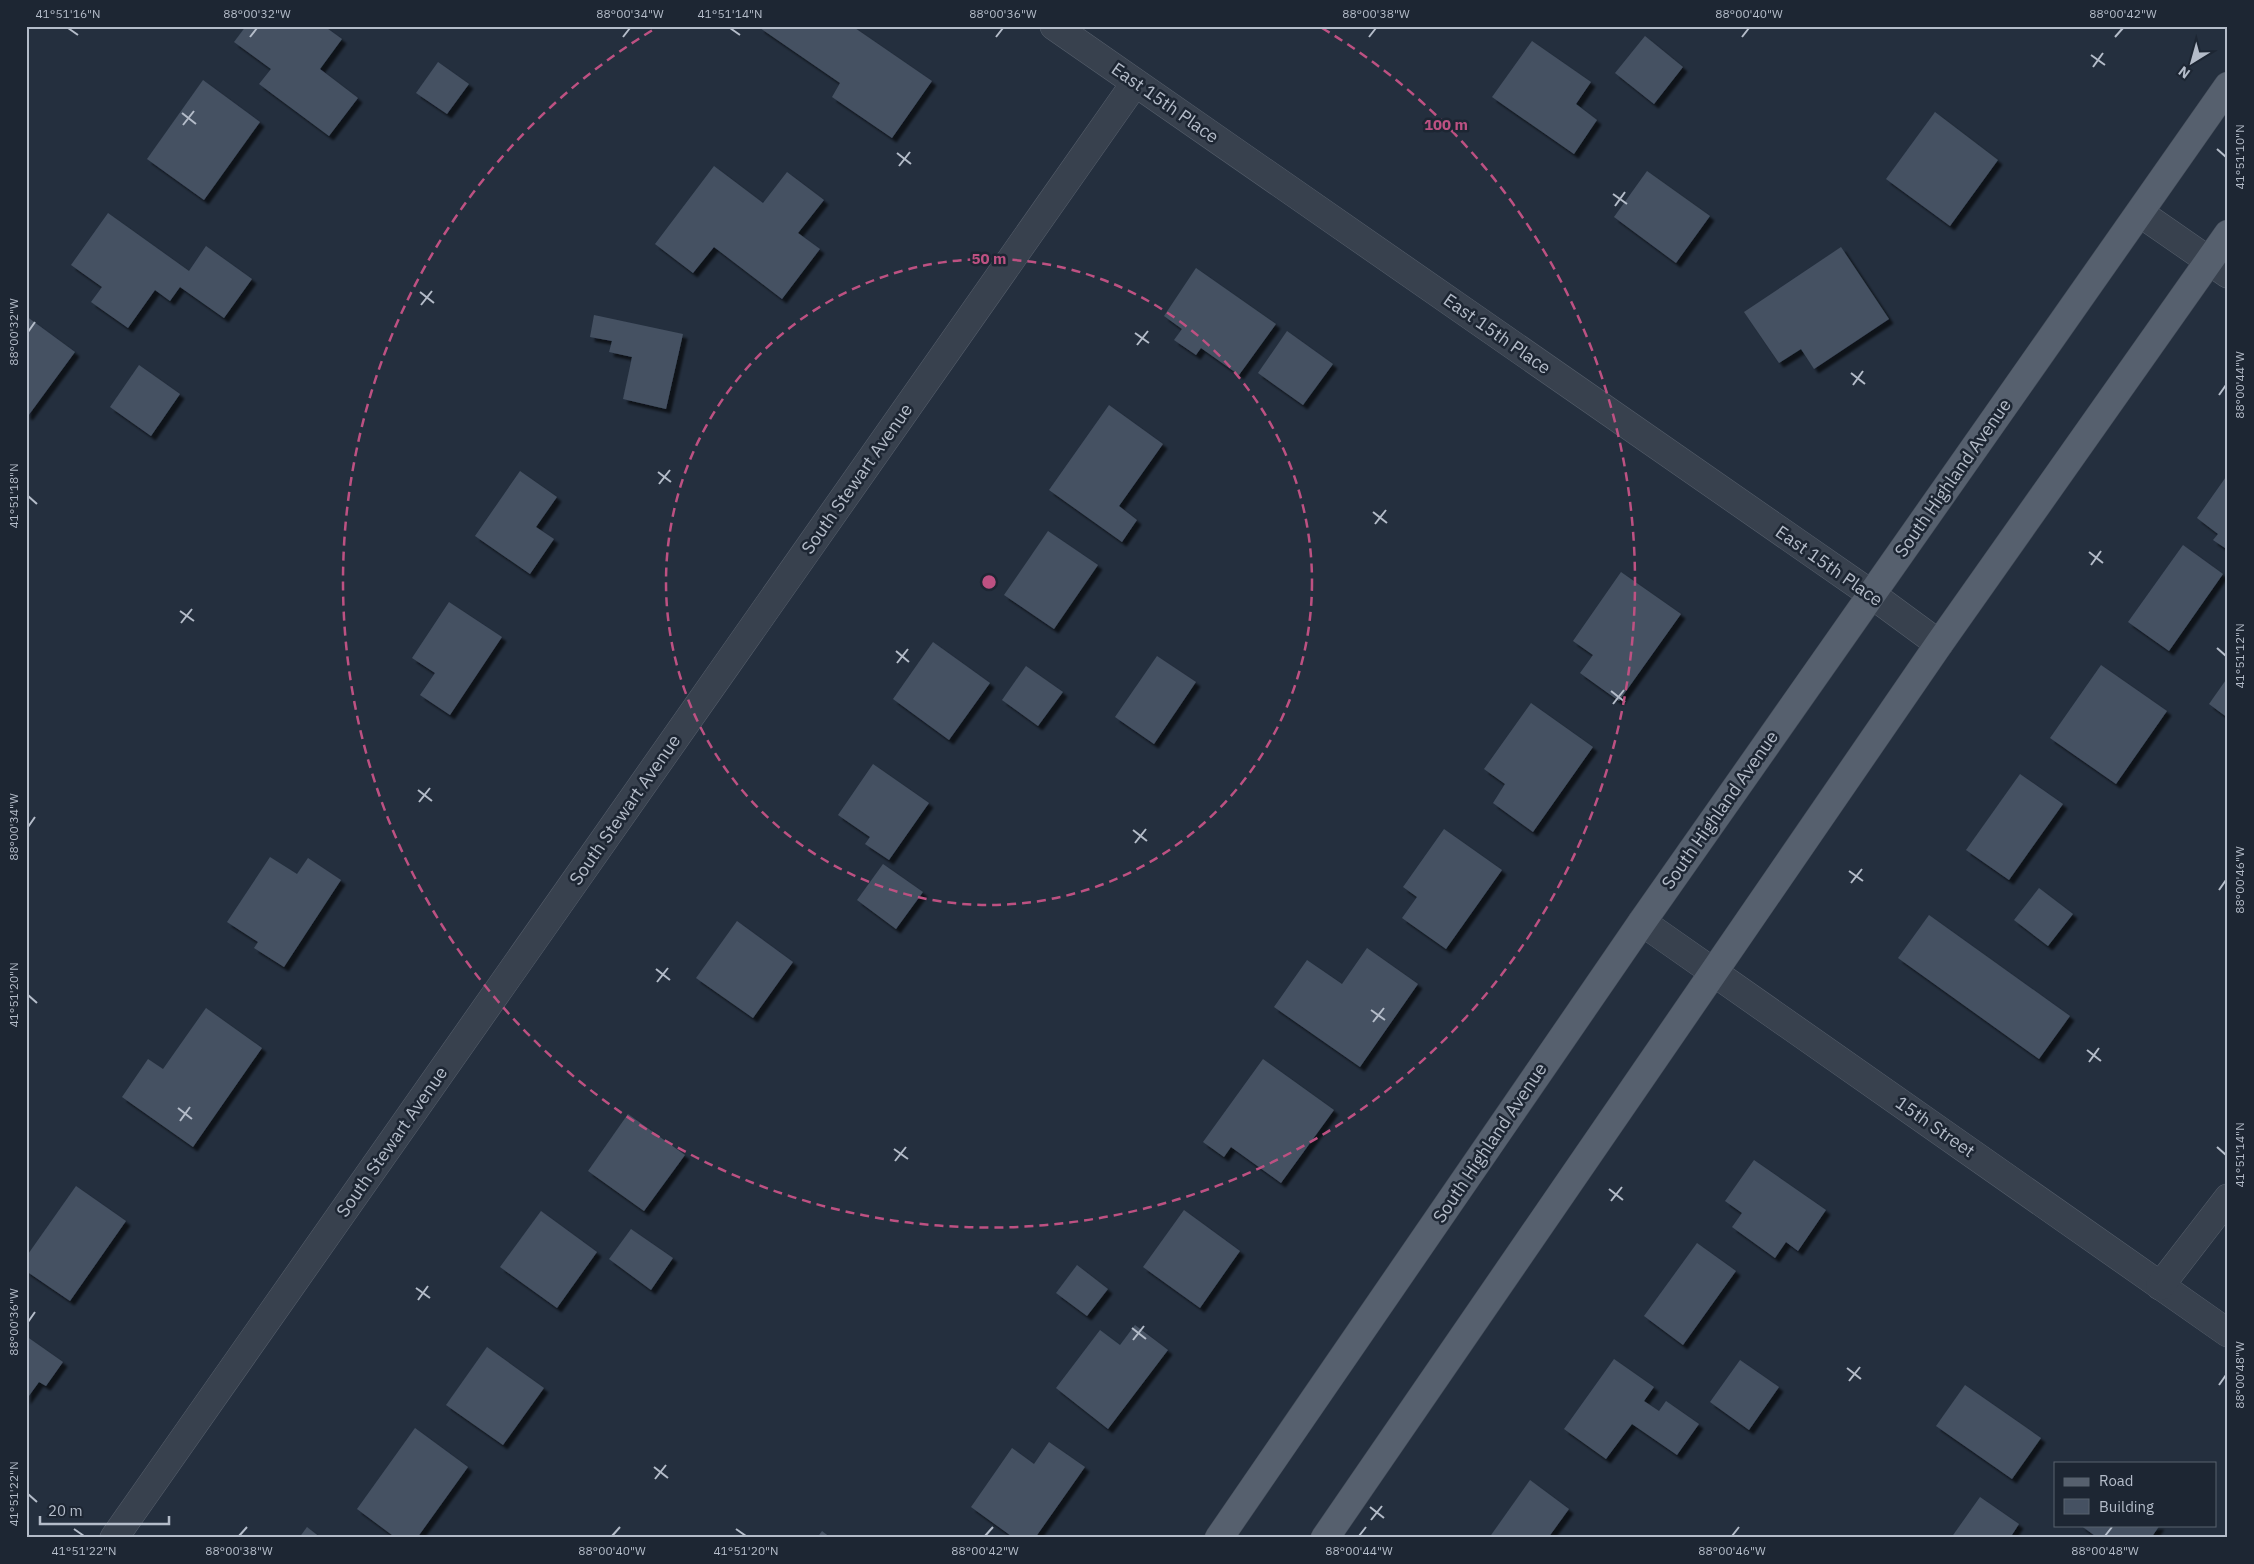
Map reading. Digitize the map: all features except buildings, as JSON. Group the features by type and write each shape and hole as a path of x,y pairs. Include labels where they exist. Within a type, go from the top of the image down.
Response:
{"main road":[{"name":"South Highland Avenue","path":"1219,1538 1642,922 2228,86"},
{"path":"1325,1538 1939,644 2219,268 2228,234"}],"street":[{"name":"East 15th Place","path":"1054,26 1871,594 1939,644"},
{"name":"South Stewart Avenue","path":"114,1538 1135,83"},
{"path":"2140,213 2219,268"},
{"name":"15th Street","path":"1642,922 2228,1333"},
{"path":"2160,1286 2228,1198"}]}
